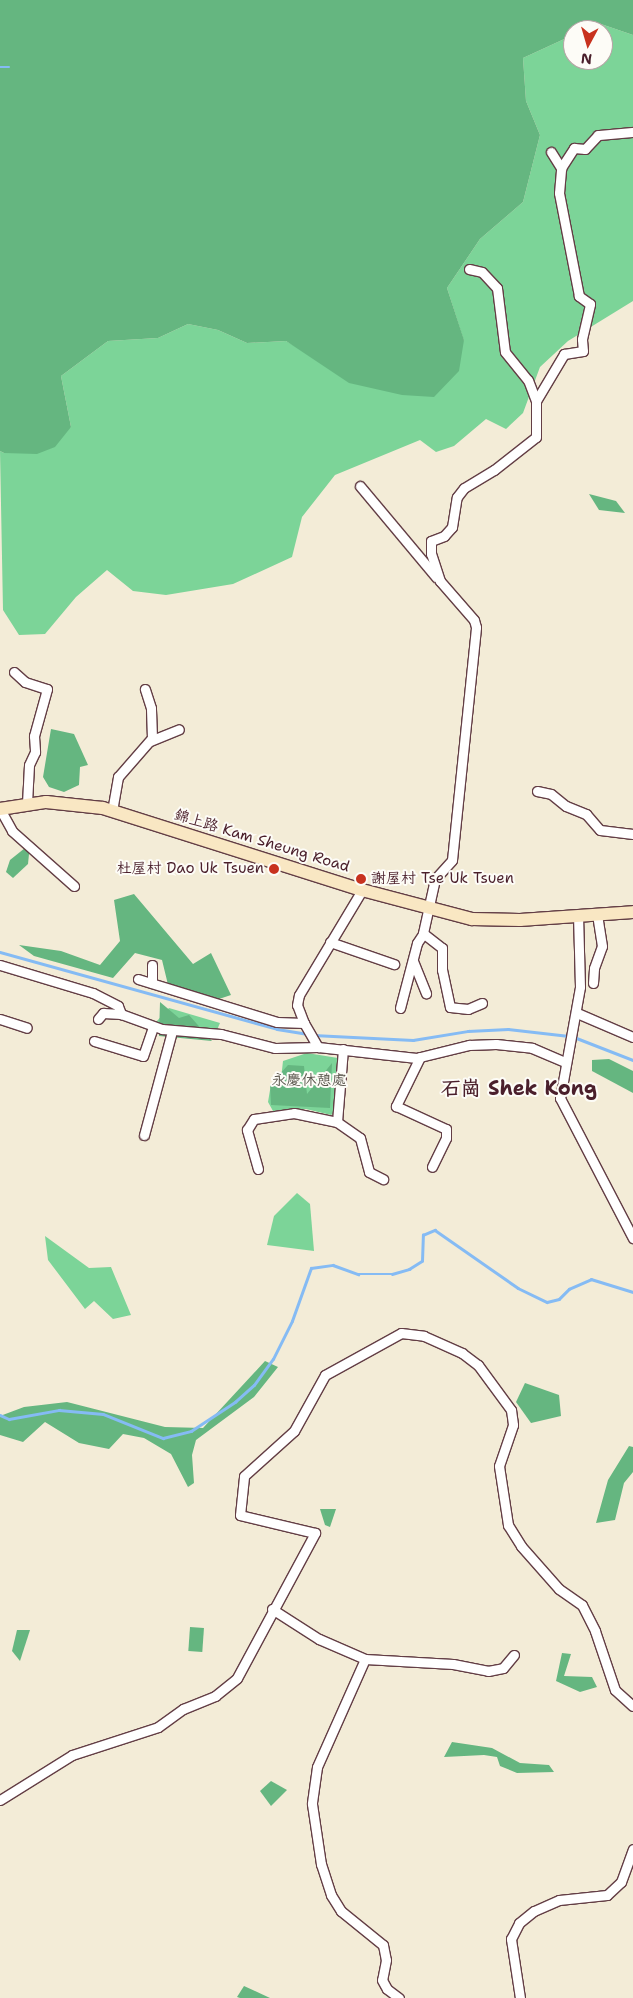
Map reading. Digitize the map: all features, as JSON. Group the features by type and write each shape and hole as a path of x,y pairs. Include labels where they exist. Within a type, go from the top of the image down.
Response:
{"main road":[{"name":"錦上路 Kam Sheung Road","path":"0,809 27,804 69,803 112,811 362,890 429,909 492,921 633,912"}],"street":[{"path":"536,401 564,354 583,351 582,339 590,304 579,296 559,193 561,168 574,148 585,149 598,134 633,132"},
{"path":"551,152 561,168"},
{"path":"440,581 431,554 431,542 444,536 452,527 457,498 464,488 494,470 536,437 536,401 528,380 506,352 497,288 482,272 469,268"},
{"path":"360,486 474,620 476,627 452,860 435,879 423,934 417,943 400,1008"},
{"path":"14,672 25,682 47,689 34,736 35,752 29,765 27,804"},
{"path":"145,689 151,708 150,742"},
{"path":"112,811 118,777 150,742 179,729"},
{"path":"537,791 551,794 566,806 586,814 600,830 633,834"},
{"path":"0,809 12,831 74,886"},
{"path":"317,1045 297,1005 299,995 362,890"},
{"path":"593,983 594,968 602,946 597,914"},
{"path":"578,915 580,987 576,1017 559,1091 562,1104 633,1238"},
{"path":"423,934 439,942 442,948 442,970 450,1007 468,1009 482,1003"},
{"path":"330,942 394,964"},
{"path":"413,962 426,994"},
{"path":"0,965 93,993 118,1006 122,1014"},
{"path":"152,965 152,983"},
{"path":"138,979 277,1022 306,1025"},
{"path":"98,1019 103,1013 122,1014 153,1027 172,1031 221,1034 275,1048 317,1045 420,1057 469,1045 496,1044 532,1048 565,1062"},
{"path":"576,1017 633,1036"},
{"path":"0,1019 27,1028"},
{"path":"94,1041 143,1056 153,1027"},
{"path":"144,1135 172,1031"},
{"path":"337,1122 343,1049"},
{"path":"420,1057 396,1106 446,1129 446,1138 432,1166"},
{"path":"258,1169 247,1130 254,1119 294,1113 337,1122 360,1138 367,1169 372,1175 383,1179"},
{"path":"0,1800 72,1755 158,1727 183,1709 230,1686 245,1667 272,1609 315,1533 240,1515 244,1476 294,1431 325,1375 369,1352 386,1338 401,1333 424,1336 452,1347 478,1365 511,1410 513,1425 499,1466 508,1525 521,1546 559,1589 582,1605 595,1631 615,1690 633,1706"},
{"path":"272,1609 319,1639 365,1659 454,1664 488,1671 502,1668 514,1655"},
{"path":"365,1659 317,1767 312,1804 321,1864 331,1895 341,1912 383,1945 386,1960 382,1980 386,1989 399,1998"},
{"path":"520,1998 511,1939 519,1923 534,1911 559,1900 607,1896 621,1882 633,1849"}],"green space":[{"path":"0,0 633,0 633,35 613,28 613,20 563,20 563,40 523,58 526,101 540,135 523,202 480,239 447,288 464,340 459,371 434,397 402,395 349,383 286,341 247,343 218,330 188,324 158,338 108,341 61,376 71,427 55,447 37,454 4,453 0,451"},
{"path":"613,28 633,35 633,301 568,341 540,367 523,413 506,429 486,419 454,446 436,452 420,440 335,475 302,517 292,557 233,584 166,595 133,591 107,570 76,597 45,634 19,635 3,610 0,451 4,453 71,427 61,376 108,341 158,338 188,324 218,330 247,343 286,341 312,356 464,341 447,288 480,239 523,202 540,135 526,101 523,58 563,40 563,70 613,70"},
{"path":"589,494 616,501 625,513 599,510"},
{"path":"51,729 74,734 88,765 80,767 79,785 64,792 49,787 43,777"},
{"path":"30,844 28,864 13,878 6,872 10,860"},
{"path":"134,894 193,964 211,953 231,995 207,1003 170,993 162,960 135,953 113,978 34,956 19,945 61,951 100,965 120,941 114,900"},
{"path":"160,1002 179,1018 189,1015 212,1041 159,1036"},
{"path":"169,1008 220,1023 217,1030 156,1022"},
{"name":"永慶休憩處","path":"307,1053 338,1058 335,1112 331,1115 306,1109 273,1111 268,1102 270,1090 277,1080 281,1079 283,1061"},
{"path":"609,1059 633,1071 633,1093 592,1071 592,1060"},
{"path":"332,1063 330,1108 271,1105 270,1085 288,1065 304,1066 307,1094"},
{"path":"297,1193 310,1204 314,1251 267,1245 274,1216"},
{"path":"45,1236 89,1268 111,1267 131,1315 113,1319 94,1301 85,1309 48,1260"},
{"path":"265,1361 278,1367 254,1397 196,1440 192,1455 194,1483 188,1487 171,1454 144,1438 123,1434 109,1449 79,1443 45,1422 23,1442 0,1435 0,1416 24,1407 67,1402 165,1427 203,1428"},
{"path":"525,1383 559,1395 561,1416 531,1423 516,1402"},
{"path":"629,1446 633,1447 633,1472 624,1483 615,1520 596,1523 608,1480"},
{"path":"320,1509 336,1509 330,1527 325,1525"},
{"path":"190,1627 204,1628 202,1652 188,1651"},
{"path":"17,1630 30,1630 20,1661 12,1651"},
{"path":"562,1653 571,1654 564,1676 592,1677 597,1687 580,1692 556,1681"},
{"path":"452,1742 492,1748 520,1763 549,1765 554,1772 517,1773 500,1766 497,1757 484,1755 444,1757"},
{"path":"271,1781 287,1790 271,1806 260,1791"},
{"path":"244,1986 270,1998 237,1997"}],"waterway":[{"path":"0,67 9,67"},
{"path":"0,952 277,1029 308,1034"},
{"path":"313,1035 413,1040 468,1031 508,1029 569,1036"},
{"path":"574,1037 633,1060"},
{"path":"0,1415 9,1419 59,1410 103,1414 163,1438 191,1431 235,1402 254,1385 273,1359 292,1321 311,1268 333,1265 358,1274 392,1274 409,1269 422,1261 423,1235 435,1230 518,1288 547,1302 559,1299 569,1289 591,1279 633,1292"}],"place":[{"name":"杜屋村 Dao Uk Tsuen","path":"274,869"},
{"name":"謝屋村 Tse Uk Tsuen","path":"361,879"}],"district":[{"name":"石崗 Shek Kong","path":"519,1088"}]}
